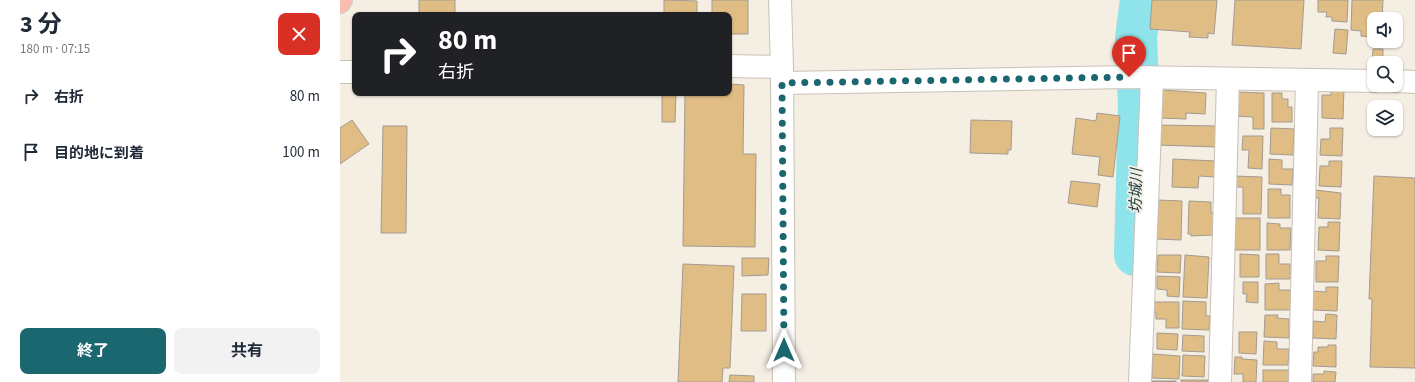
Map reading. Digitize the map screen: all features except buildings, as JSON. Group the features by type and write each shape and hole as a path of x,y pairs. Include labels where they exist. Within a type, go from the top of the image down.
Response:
{"street":[{"path":"780,0 782,75 784,382"},
{"path":"732,67 782,75 1367,81"},
{"path":"340,72 352,72"},
{"path":"1140,382 1141,78"},
{"path":"1220,382 1228,79"},
{"path":"1300,382 1307,80"},
{"path":"1403,81 1415,82"}],"waterway":[{"name":"坊城川","path":"1135,255 1139,104 1136,38 1141,0"}],"route":[{"path":"784,350 782,83 1129,77"}]}
